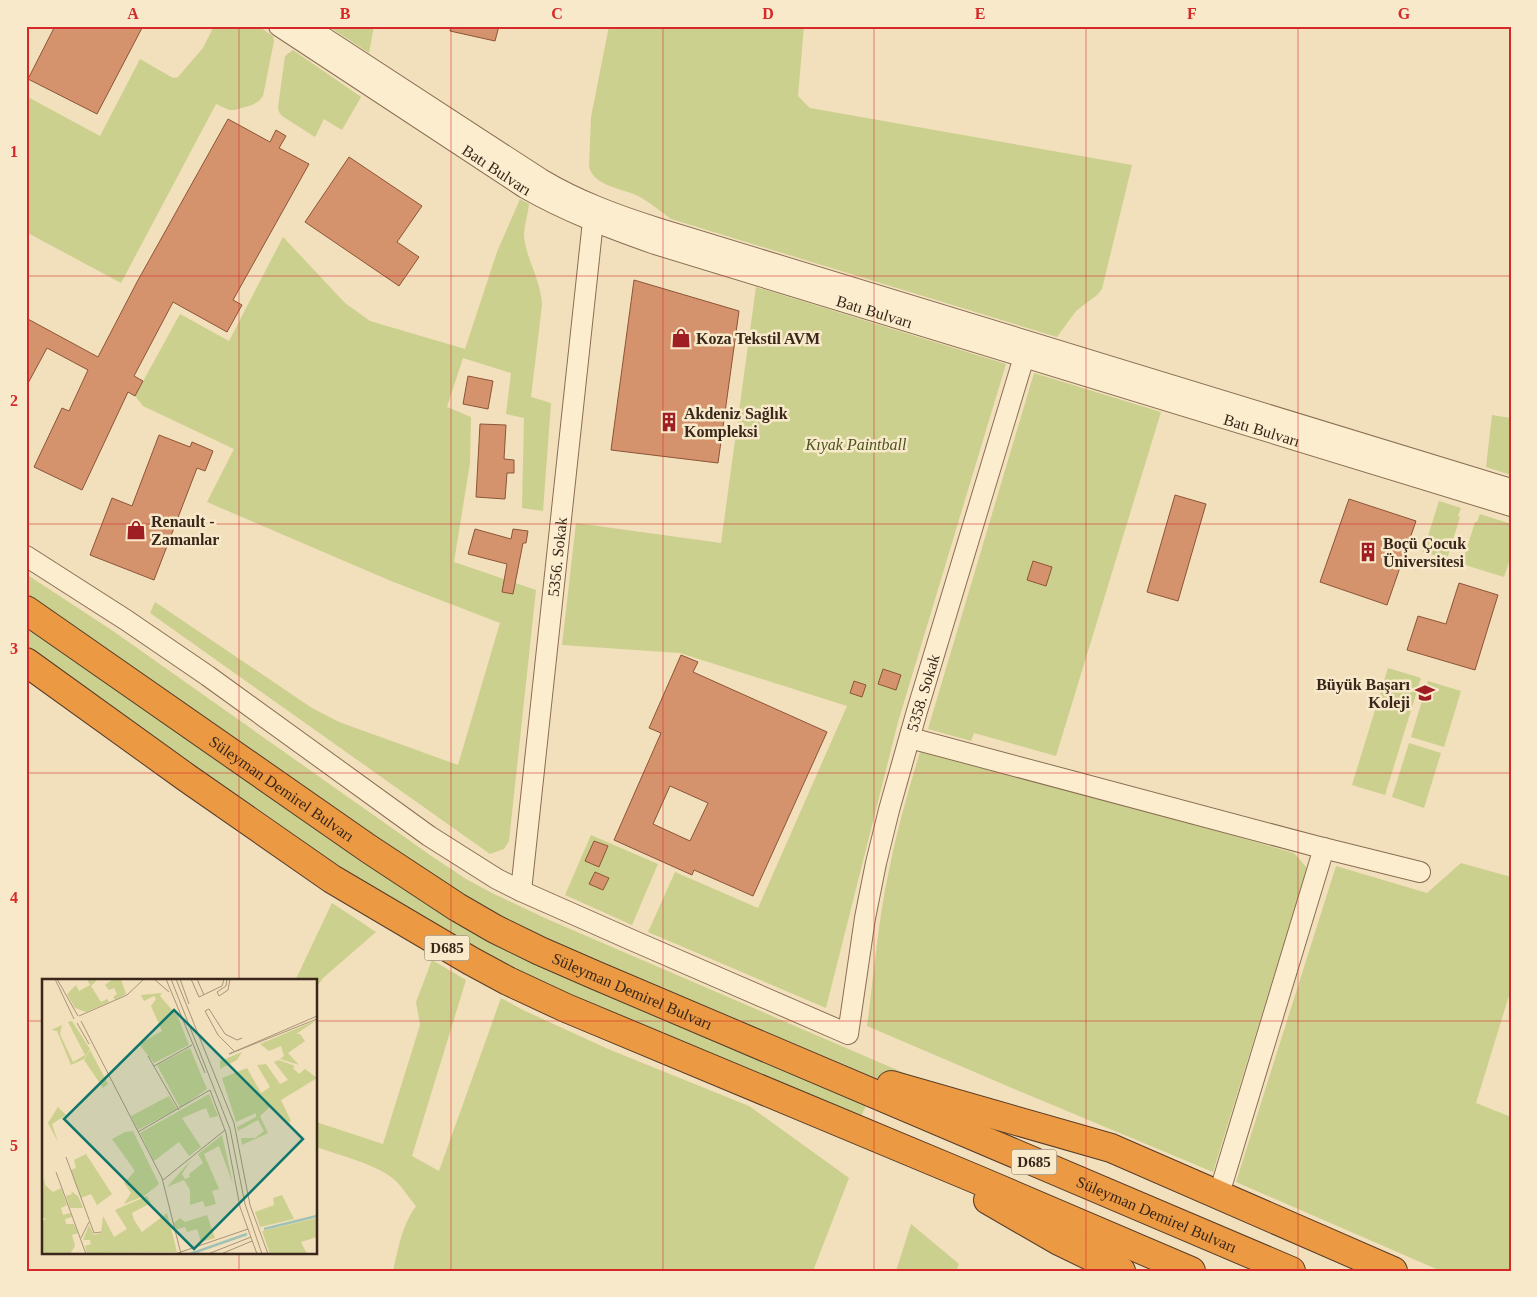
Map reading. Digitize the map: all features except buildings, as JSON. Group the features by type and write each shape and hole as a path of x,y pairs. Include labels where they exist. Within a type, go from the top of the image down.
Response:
{"highway":[{"name":"Süleyman Demirel Bulvarı","path":"26,610 368,849 457,907 496,929 540,951 1291,1271"},
{"name":"D685","path":"26,662 332,879 508,982 1191,1271"},
{"path":"777,1052 1112,1148 1393,1271"},
{"path":"913,1153 984,1198 1059,1241 1121,1271"}],"street":[{"name":"Batı Bulvarı","path":"279,26 526,188 549,202 593,221 655,244 1511,506"},
{"name":"Batı Bulvarı","path":"306,26 541,179 563,192 592,205 648,225 1511,489"},
{"name":"5356. Sokak","path":"520,892 593,221"},
{"name":"5358. Sokak","path":"520,892 848,1034 876,863 889,810 1024,357"},
{"path":"26,556 119,615 208,676 429,836 477,868 520,892"},
{"path":"910,738 1420,872"},
{"path":"1219,1194 1324,848"}],"green space":[{"path":"214,26 258,26 273,36 274,41 263,96 252,105 235,110 229,110 216,104 121,283 26,232 26,96 100,136 140,59 173,78 178,77 203,48"},
{"path":"328,26 374,26 369,53"},
{"path":"609,26 804,26 798,96 810,108 1132,165 1102,289 1076,311 1057,337 671,219 638,196 603,183 592,174 589,167 591,117"},
{"path":"293,50 361,97 342,130 324,119 315,137 282,116 279,112 278,107 285,56"},
{"path":"520,199 529,204 524,236 525,245 539,287 542,305 531,397 551,403 543,511 522,508 524,418 506,414 511,373 463,358 447,407 471,417 470,463 454,562 536,590 509,841 504,849 490,854 150,613 155,602 312,708 339,722 458,765 500,623 391,581 207,502 234,449 143,406 135,396 180,314 229,341 283,237 345,303 370,321 465,349 497,252"},
{"name":"Kıyak Paintball","path":"756,287 1006,364 898,722 826,1008 648,932 675,872 758,908 847,706 680,653 562,645 576,523 721,543"},
{"path":"1034,373 1161,412 1056,756 974,733 971,741 928,729"},
{"path":"1492,415 1511,418 1511,475 1486,467"},
{"path":"1439,501 1461,508 1447,559 1423,552"},
{"path":"1480,514 1511,524 1511,556 1504,577 1462,564 1475,522 1477,522"},
{"path":"26,574 113,631 466,879 547,919 1013,1120 892,1085 548,939 485,908 434,878 26,595"},
{"path":"26,624 342,844 867,1103 860,1119 579,1003 406,912 227,794 26,648"},
{"path":"1388,668 1421,678 1385,795 1352,785"},
{"path":"1428,681 1461,691 1444,747 1411,737"},
{"path":"1409,743 1441,753 1424,808 1392,797"},
{"path":"920,752 1160,815 1294,853 1307,868 1213,1172 867,1026 885,889 899,825"},
{"path":"591,835 658,864 632,925 565,895"},
{"path":"1461,863 1511,877 1511,989 1476,1103 1511,1117 1511,1271 1441,1271 1236,1182 1336,866 1427,893"},
{"path":"332,903 376,932 323,978 318,985 318,979 296,979"},
{"path":"432,960 466,980 412,1156 439,1171 501,998 608,1049 749,1106 849,1178 813,1271 393,1271 404,1230 416,1206 399,1184 389,1175 358,1161 318,1148 318,1123 383,1144 420,1025 416,1002"},
{"path":"911,1224 959,1264 956,1271 896,1271"}],"place":[{"name":"Koza Tekstil AVM","path":"681,338"},
{"name":"Akdeniz Sağlık Kompleksi","path":"669,422"},
{"name":"Renault - Zamanlar","path":"136,530"},
{"name":"Boçü Çocuk Üniversitesi","path":"1368,552"},
{"name":"Büyük Başarı Koleji","path":"1425,693"}]}
